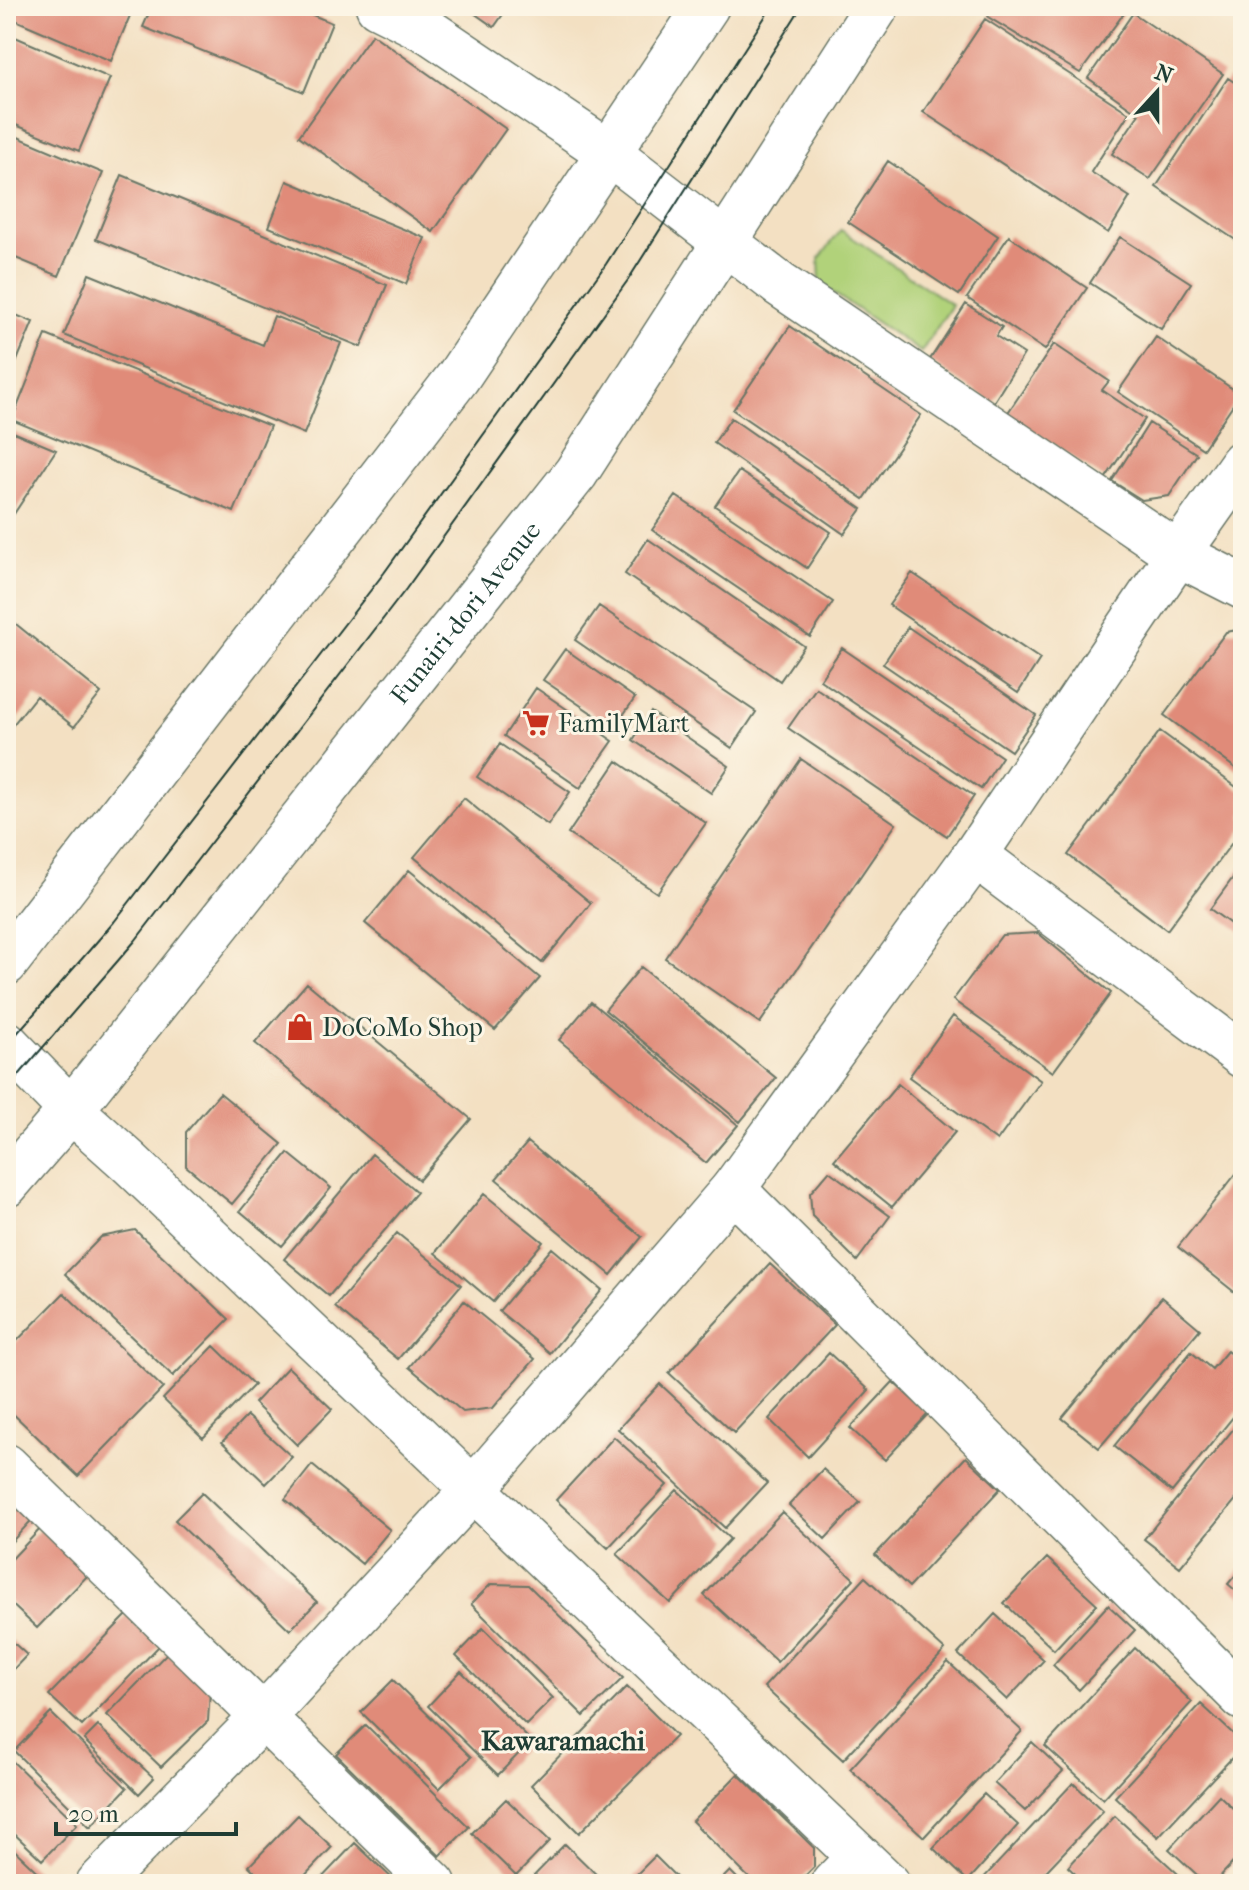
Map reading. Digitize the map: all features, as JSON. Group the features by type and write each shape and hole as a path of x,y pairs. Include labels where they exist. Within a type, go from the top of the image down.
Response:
{"street":[{"path":"378,6 430,32 608,152 779,284 1178,554 1243,587"},
{"path":"6,963 458,377 707,6"},
{"name":"Funairi-dori Avenue","path":"6,1185 71,1110 576,473 877,6"},
{"path":"98,1884 262,1718 473,1490 733,1189 975,855 1243,462"},
{"path":"975,855 1243,1056"},
{"path":"6,1043 71,1110 473,1490 860,1875"},
{"path":"733,1189 1243,1698"},
{"path":"6,1466 434,1884"}],"green space":[{"path":"841,230 952,305 921,352 820,284 819,259"}],"building":[{"path":"6,6 134,6 111,61 6,16"},
{"path":"152,6 291,6 332,23 304,92 143,27"},
{"path":"464,6 509,6 494,27"},
{"path":"996,6 1122,6 1127,9 1080,73 988,17"},
{"path":"1133,13 1223,74 1150,179 1112,154 1139,114 1088,78"},
{"path":"985,19 1129,113 1091,172 1130,197 1108,233 923,112"},
{"path":"6,33 110,78 79,151 6,121"},
{"path":"372,34 506,129 433,232 299,136"},
{"path":"1228,78 1243,88 1243,245 1156,187"},
{"path":"6,132 103,173 59,276 6,254"},
{"path":"888,161 998,236 959,295 848,222"},
{"path":"122,175 387,285 361,347 96,239"},
{"path":"287,181 425,238 406,284 269,227"},
{"path":"1009,236 1087,288 1045,350 967,298"},
{"path":"1120,237 1191,283 1161,329 1090,283"},
{"path":"89,274 263,345 274,316 341,343 304,434 64,335"},
{"path":"966,304 1002,327 996,336 1024,354 993,403 929,361"},
{"path":"6,311 33,322 6,387"},
{"path":"790,326 921,415 864,499 733,410"},
{"path":"46,335 270,426 234,512 12,420"},
{"path":"1156,337 1240,394 1203,449 1118,392"},
{"path":"1054,344 1109,381 1102,390 1145,419 1105,479 1007,414"},
{"path":"731,418 862,509 844,534 714,443"},
{"path":"1149,423 1197,454 1169,496 1142,500 1112,481"},
{"path":"6,429 56,450 6,526"},
{"path":"739,471 831,532 807,568 715,506"},
{"path":"676,496 833,602 810,637 652,530"},
{"path":"648,539 804,646 780,681 625,574"},
{"path":"912,573 1040,659 1018,693 889,605"},
{"path":"599,606 756,712 732,748 575,640"},
{"path":"6,616 101,693 74,727 36,696 8,731 6,729"},
{"path":"908,627 1036,715 1011,751 883,664"},
{"path":"1243,629 1243,774 1164,715 1226,632"},
{"path":"842,648 1002,757 981,789 820,680"},
{"path":"565,649 635,698 614,728 543,680"},
{"path":"536,688 613,741 580,788 504,736"},
{"path":"816,688 974,796 947,836 788,728"},
{"path":"651,712 729,766 711,793 633,740"},
{"path":"1160,731 1243,792 1243,828 1167,930 1068,855"},
{"path":"500,744 570,792 548,825 477,777"},
{"path":"801,759 896,824 760,1023 665,958"},
{"path":"617,761 706,823 657,893 568,834"},
{"path":"464,798 591,903 542,963 414,857"},
{"path":"1243,864 1243,933 1210,909"},
{"path":"409,870 540,978 495,1030 365,923"},
{"path":"1038,933 1111,993 1053,1072 953,1000 1002,935"},
{"path":"641,967 776,1078 740,1122 605,1010"},
{"path":"307,983 471,1119 419,1180 255,1043"},
{"path":"591,1002 738,1125 706,1163 559,1040"},
{"path":"953,1016 1041,1081 997,1141 909,1077"},
{"path":"898,1084 955,1132 892,1207 834,1160"},
{"path":"220,1093 282,1144 232,1204 186,1166 186,1132"},
{"path":"528,1142 642,1237 611,1275 496,1179"},
{"path":"288,1153 331,1188 282,1246 240,1211"},
{"path":"372,1154 417,1192 329,1296 284,1259"},
{"path":"1243,1165 1243,1299 1178,1247"},
{"path":"829,1171 890,1216 857,1261 812,1216 810,1193"},
{"path":"484,1194 543,1242 493,1302 435,1253"},
{"path":"135,1230 229,1319 173,1376 65,1274 101,1237"},
{"path":"397,1233 461,1285 398,1359 335,1307"},
{"path":"552,1248 602,1290 550,1353 499,1311"},
{"path":"770,1264 835,1325 734,1433 669,1373"},
{"path":"64,1293 163,1388 78,1476 6,1407 6,1352"},
{"path":"1162,1297 1200,1329 1099,1448 1062,1418"},
{"path":"464,1301 535,1359 493,1408 463,1412 409,1367"},
{"path":"214,1346 254,1385 203,1438 163,1399"},
{"path":"1227,1351 1243,1364 1243,1405 1172,1492 1114,1446 1191,1352 1212,1369"},
{"path":"829,1353 869,1390 808,1457 769,1419"},
{"path":"288,1367 332,1409 297,1445 254,1403"},
{"path":"893,1382 928,1414 885,1460 850,1428"},
{"path":"660,1384 767,1483 725,1528 618,1429"},
{"path":"247,1416 292,1457 266,1484 222,1442"},
{"path":"1243,1417 1243,1491 1180,1567 1144,1539"},
{"path":"614,1437 667,1485 608,1548 556,1500"},
{"path":"966,1457 1000,1489 909,1587 875,1555"},
{"path":"312,1465 390,1530 362,1564 285,1499"},
{"path":"823,1469 860,1502 825,1539 789,1505"},
{"path":"6,1482 38,1513 6,1548"},
{"path":"677,1490 730,1539 670,1603 617,1554"},
{"path":"202,1493 317,1602 290,1630 175,1520"},
{"path":"782,1512 854,1579 777,1662 704,1595"},
{"path":"43,1526 91,1572 37,1628 6,1599 6,1565"},
{"path":"1047,1558 1097,1604 1054,1650 1004,1603"},
{"path":"1243,1566 1243,1597 1228,1584"},
{"path":"865,1577 945,1650 843,1760 764,1687"},
{"path":"491,1584 528,1585 623,1678 584,1716 471,1604"},
{"path":"1108,1605 1135,1630 1079,1690 1053,1665"},
{"path":"995,1614 1044,1660 1007,1700 958,1654"},
{"path":"127,1615 159,1646 82,1726 49,1695"},
{"path":"483,1628 553,1698 526,1725 456,1656"},
{"path":"6,1636 27,1655 6,1677"},
{"path":"1135,1648 1192,1702 1103,1799 1045,1746"},
{"path":"167,1653 210,1689 208,1721 161,1767 107,1715"},
{"path":"948,1662 1022,1731 924,1837 850,1769"},
{"path":"461,1671 531,1741 498,1775 428,1706"},
{"path":"393,1680 471,1757 439,1789 361,1712"},
{"path":"627,1687 676,1736 579,1833 531,1785"},
{"path":"1201,1704 1243,1746 1158,1837 1115,1797"},
{"path":"51,1713 127,1788 90,1827 14,1751"},
{"path":"366,1725 469,1827 440,1856 336,1754"},
{"path":"98,1726 154,1778 139,1794 84,1740"},
{"path":"1032,1742 1063,1771 1025,1811 994,1783"},
{"path":"6,1755 77,1824 42,1860 6,1826"},
{"path":"738,1774 814,1848 814,1867 797,1884 755,1884 692,1821"},
{"path":"1073,1783 1103,1811 1034,1884 978,1884"},
{"path":"984,1794 1018,1825 968,1881 933,1848"},
{"path":"1219,1795 1243,1818 1243,1852 1213,1884 1207,1884 1169,1849"},
{"path":"506,1799 550,1841 516,1876 472,1833"},
{"path":"298,1815 332,1847 297,1884 267,1884 249,1866"},
{"path":"1115,1816 1189,1884 1086,1884 1068,1867"},
{"path":"6,1842 50,1884 6,1884"},
{"path":"355,1843 398,1884 316,1884"},
{"path":"565,1844 606,1884 526,1884"},
{"path":"655,1856 683,1884 627,1884"},
{"path":"730,1871 743,1884 717,1884"}],"tram line":[{"path":"6,1046 114,922 384,573 606,264 772,6"},
{"path":"6,1090 135,941 406,589 628,280 802,6"}],"place":[{"name":"FamilyMart","path":"536,723"},
{"name":"DoCoMo Shop","path":"300,1027"}],"district":[{"name":"Kawaramachi","path":"563,1740"}]}
